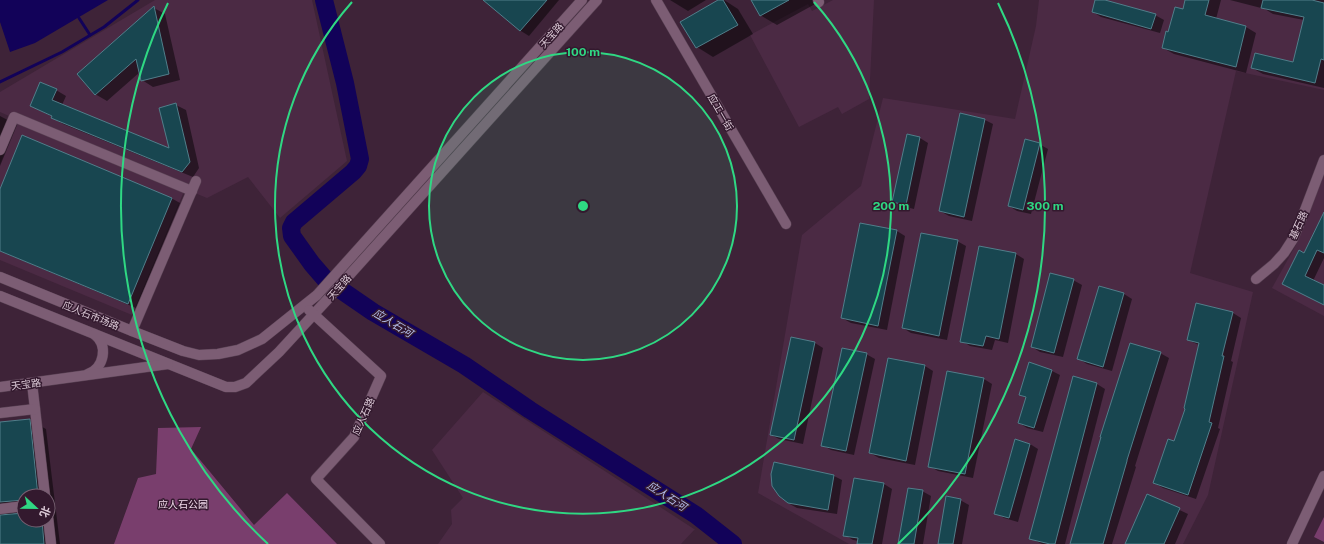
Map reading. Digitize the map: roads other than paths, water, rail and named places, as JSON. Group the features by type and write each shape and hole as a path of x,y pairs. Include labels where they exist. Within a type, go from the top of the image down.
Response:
{"street":[{"name":"天宝路","path":"183,351 199,355 218,354 238,350 262,339 317,295 582,0"},
{"name":"天宝路","path":"0,387 170,364 226,387 235,387 246,383 258,373 314,315 598,0"},
{"name":"应工一街","path":"656,0 786,224"},
{"path":"0,150 14,118 192,191"},
{"name":"基石路","path":"1256,279 1274,264 1293,239 1324,160"},
{"path":"132,331 196,181"},
{"name":"应人石市场路","path":"0,277 183,351"},
{"name":"应人石市场路","path":"0,296 170,364"},
{"name":"应人石路","path":"304,306 381,376 354,437 316,480 380,544"},
{"path":"84,376 97,369 101,364 103,356 101,342 97,336 90,332"},
{"path":"32,383 44,488"},
{"path":"0,413 35,409"},
{"path":"1292,544 1324,476"},
{"path":"0,509 16,507"},
{"path":"49,528 51,544"}],"waterway":[{"path":"0,82 62,52 104,27 138,0"},
{"name":"应人石河","path":"324,0 345,83 360,159 358,166 353,172 294,222 291,228 292,236 312,264 325,279 373,312 464,365 530,410 696,515 733,544"},
{"path":"79,18 90,35"}],"park label":[{"name":"应人石公园","path":"183,504"}]}
